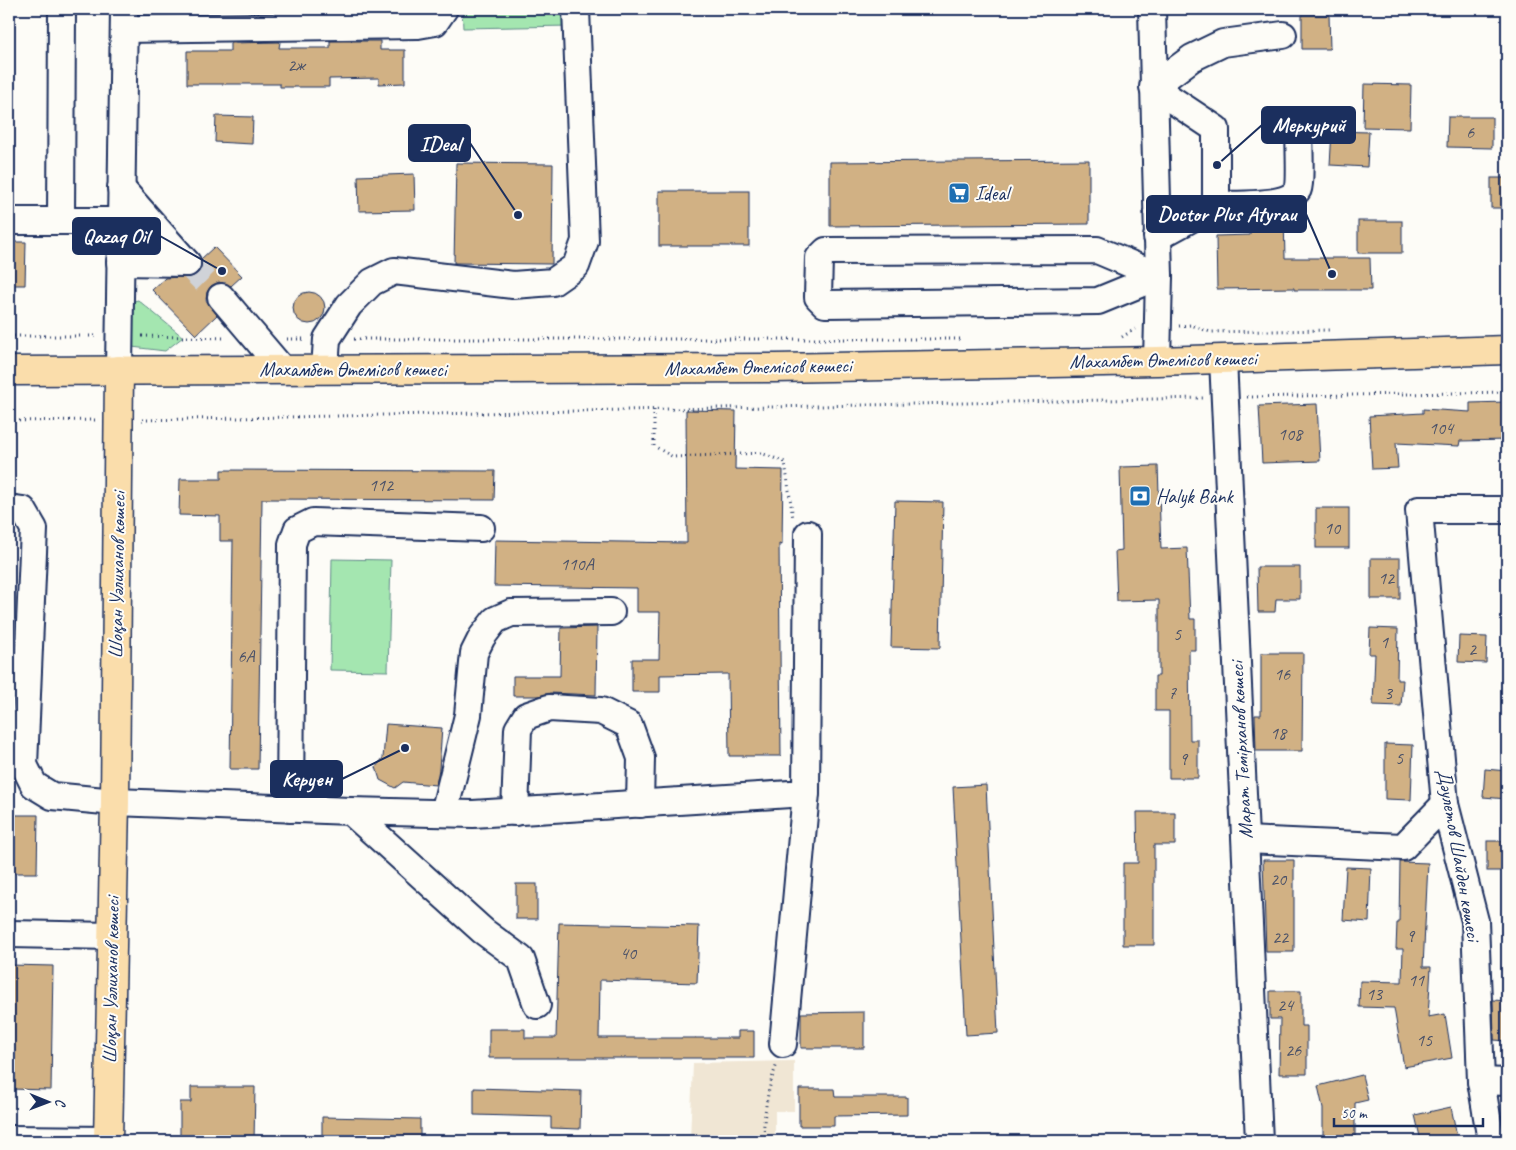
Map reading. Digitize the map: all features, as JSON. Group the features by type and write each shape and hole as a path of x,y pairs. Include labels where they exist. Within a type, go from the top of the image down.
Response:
{"main road":[{"name":"Махамбет Өтемісов көшесі","path":"9,371 765,368 1158,361 1507,350"},
{"name":"Шоқан Уәлиханов көшесі","path":"108,1141 115,802 119,370"}],"street":[{"path":"61,221 62,9"},
{"path":"124,19 418,24 435,22 444,9"},
{"path":"325,369 327,339 349,305 372,282 394,271 513,285 553,282 576,266 585,241 576,9"},
{"path":"1152,9 1159,276 1158,361"},
{"name":"Шоқан Уәлиханов көшесі","path":"119,370 124,19"},
{"path":"1153,87 1192,58 1223,43 1283,35"},
{"path":"1153,87 1216,129 1216,205"},
{"path":"1157,237 1216,205 1282,202 1292,196 1298,188 1299,127"},
{"path":"120,262 187,263 122,188"},
{"path":"9,221 121,221"},
{"path":"1098,250 1159,276 1098,301 825,304 818,297 819,258 826,251 1098,250"},
{"path":"221,298 282,369"},
{"name":"Марат Темірханов көшесі","path":"1223,359 1259,1141"},
{"path":"9,508 23,510 34,529 24,766 34,785 52,796 115,802 444,814 515,812 806,794"},
{"name":"Дәулетов Шайден көшесі","path":"1491,1141 1481,1081 1475,921 1445,804 1419,510 1507,510"},
{"path":"290,809 292,544 297,530 313,522 481,528"},
{"path":"783,1044 806,794 808,534"},
{"path":"444,814 468,715 474,653 482,637 495,620 511,613 612,612"},
{"path":"515,812 518,729 526,716 549,708 601,711 629,725 641,758 640,804"},
{"path":"1246,840 1403,847 1445,804"},
{"path":"350,811 483,931 521,959 537,1005"},
{"path":"9,934 112,936"},
{"path":"1481,1081 1507,1082"},
{"path":"9,1139 108,1141"}],"path":[{"path":"1119,337 1126,336 1137,328 1158,326 1191,325 1210,332 1339,330"},
{"path":"9,336 255,339 973,339"},
{"path":"9,421 1507,392"},
{"path":"654,410 654,446 672,457 760,453 785,462 793,519 808,534"},
{"path":"763,1141 764,1112 769,1083 783,1044"}],"shaded area":[{"path":"794,1061 794,1111 775,1111 775,1141 690,1141 693,1063"}],"green space":[{"path":"462,9 568,9 569,26 463,28"},
{"path":"138,300 183,337 165,351 132,347 130,302"},
{"path":"332,559 391,560 388,671 330,670"}],"building":[{"path":"1302,15 1329,15 1330,49 1302,49"},
{"path":"330,41 380,41 380,50 405,50 405,83 379,84 379,78 329,79 329,87 280,87 280,84 187,84 187,51 230,51 230,43 280,42 279,48 330,48"},
{"path":"1364,84 1411,85 1410,128 1363,127"},
{"path":"216,116 253,117 252,144 215,142"},
{"path":"1448,117 1492,117 1492,148 1447,147"},
{"path":"1332,131 1369,132 1367,167 1330,165"},
{"name":"Ideal","path":"1089,160 1089,224 830,226 830,162"},
{"path":"456,163 553,164 552,264 454,263"},
{"path":"414,174 415,210 359,211 358,176"},
{"path":"1491,178 1507,178 1507,208 1491,208"},
{"path":"659,191 749,191 749,246 659,246"},
{"path":"1284,217 1285,258 1370,258 1371,290 1217,289 1216,236 1250,235 1250,219"},
{"path":"1358,221 1402,221 1402,253 1358,253"},
{"path":"9,242 26,242 25,285 9,285"},
{"path":"214,247 242,276 231,286 219,282 211,286 207,292 206,300 217,315 196,335 152,290 165,278 195,276 201,268 201,259"},
{"path":"309,292 320,297 325,308 320,319 309,324 298,319 293,308 298,297"},
{"path":"1507,402 1507,440 1460,441 1459,446 1396,443 1398,468 1372,469 1369,416 1423,413 1423,409 1470,412 1470,403"},
{"path":"1317,404 1320,461 1262,463 1259,406"},
{"path":"686,410 736,411 735,469 783,470 782,545 779,544 781,756 729,756 728,674 660,675 660,692 632,692 632,659 659,659 660,612 637,612 637,588 494,586 495,540 687,543"},
{"path":"1158,466 1161,549 1187,548 1190,619 1195,619 1195,650 1189,650 1190,740 1198,740 1198,778 1169,778 1169,711 1155,711 1155,676 1159,676 1159,600 1117,601 1115,551 1122,550 1120,467"},
{"path":"221,470 495,471 494,500 262,499 258,769 230,769 233,541 220,541 220,516 179,515 180,479 221,479"},
{"path":"895,501 943,502 940,648 891,647"},
{"path":"1316,508 1349,508 1349,548 1316,548"},
{"path":"1371,558 1400,558 1400,599 1371,599"},
{"path":"1257,567 1300,567 1300,599 1276,599 1275,612 1258,612"},
{"path":"597,627 596,695 550,693 539,696 513,696 513,676 560,676 561,628"},
{"path":"1370,628 1398,629 1397,680 1403,680 1401,706 1373,705 1375,654 1369,654"},
{"path":"1459,636 1487,637 1486,663 1458,662"},
{"path":"1261,653 1303,653 1302,751 1256,751 1255,715 1261,715"},
{"path":"386,724 442,728 436,785 403,782 395,788 380,780 376,767 383,758"},
{"path":"1385,744 1413,745 1411,800 1385,799"},
{"path":"1485,769 1507,771 1507,799 1483,797"},
{"path":"986,785 998,1033 966,1035 953,787"},
{"path":"1137,812 1175,812 1175,845 1154,845 1154,945 1123,945 1123,863 1138,863"},
{"path":"9,815 38,815 37,873 9,873"},
{"path":"1487,841 1507,841 1507,871 1487,871"},
{"path":"1263,860 1294,860 1294,952 1266,952"},
{"path":"1400,862 1428,863 1423,967 1431,967 1428,1017 1445,1014 1452,1058 1404,1067 1394,1008 1359,1007 1360,981 1402,982 1403,949 1396,949 1397,923 1399,923"},
{"path":"1346,867 1371,868 1369,922 1343,920"},
{"path":"516,884 537,884 537,919 516,919"},
{"path":"559,923 699,926 697,983 600,980 599,1038 738,1038 738,1031 754,1031 754,1058 489,1058 489,1029 525,1029 525,1038 556,1038"},
{"path":"9,965 53,966 51,1090 9,1089"},
{"path":"1270,991 1301,991 1301,1026 1307,1026 1307,1074 1279,1074 1280,1019 1270,1019"},
{"path":"1493,1000 1507,1001 1507,1041 1494,1040"},
{"path":"864,1012 864,1048 801,1048 801,1013"},
{"path":"1362,1075 1368,1100 1355,1103 1355,1141 1323,1141 1323,1108 1318,1086"},
{"path":"191,1087 255,1087 254,1141 180,1141 180,1102 191,1102"},
{"path":"474,1088 581,1091 580,1129 551,1128 551,1117 474,1115"},
{"path":"799,1089 834,1089 835,1097 907,1097 907,1115 834,1116 834,1126 799,1126"},
{"path":"1451,1107 1458,1141 1421,1141 1415,1115"},
{"path":"322,1117 420,1119 420,1141 322,1141"}],"tunnel":[{"path":"187,263 221,297"}],"place":[{"name":"Меркурий","path":"1217,165"},
{"name":"Ideal","path":"959,193"},
{"name":"IDeal","path":"518,215"},
{"name":"Qazaq Oil","path":"222,271"},
{"name":"Doctor Plus Atyrau","path":"1332,274"},
{"name":"Halyk Bank","path":"1140,496"},
{"name":"Керуен","path":"405,748"}]}
